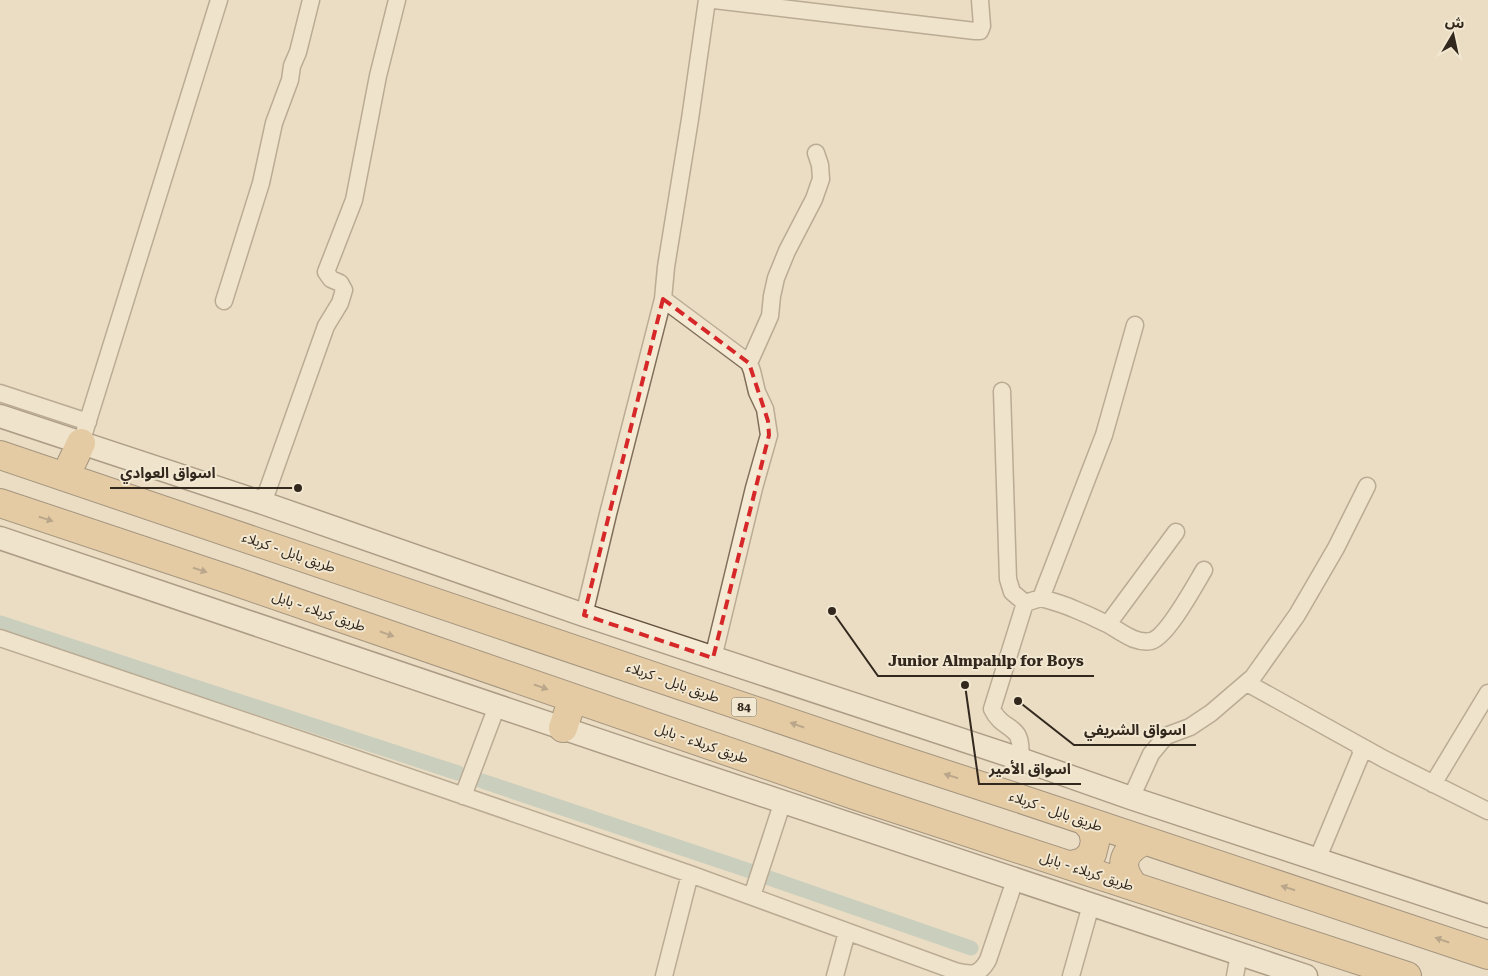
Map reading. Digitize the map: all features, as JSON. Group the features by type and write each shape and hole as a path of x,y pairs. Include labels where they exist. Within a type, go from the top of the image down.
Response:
{"highway":[{"path":"65,477 84,432"},
{"name":"طريق بابل - كربلاء","path":"0,455 871,750 1488,955"},
{"name":"طريق كربلاء - بابل","path":"0,504 240,584 857,796 1407,976"},
{"path":"563,728 573,698"},
{"path":"1071,865 1083,862 1092,854 1096,842 1093,830 1085,821"},
{"path":"1135,887 1127,878 1124,867 1126,855 1133,846 1144,841"}],"main road":[{"path":"0,416 84,432 263,503 584,615 1488,916"},
{"path":"0,538 1015,880 1306,976"}],"street":[{"path":"0,393 84,432 219,0"},
{"path":"224,301 261,183 274,123 290,80 292,66 298,52 311,0"},
{"path":"263,503 326,326 340,303 344,290 340,282 331,279 326,272 354,200 378,76 397,0"},
{"path":"584,615 608,514 664,299 666,267 706,0"},
{"path":"714,0 975,31 980,30 982,26 980,0"},
{"path":"749,363 770,316 776,278 814,199 821,179 820,164 816,153"},
{"path":"664,299 749,363 756,392 765,410 769,436 754,488 713,658"},
{"path":"1041,598 1104,435 1135,325"},
{"path":"1002,391 1008,578 1012,592 1025,604"},
{"path":"1131,798 1151,754 1166,736 1190,727 1211,713 1253,677 1296,615 1336,548 1367,486"},
{"path":"1108,624 1176,532"},
{"path":"1025,604 1041,598 1072,608 1108,624 1126,636 1137,640 1152,641 1162,633 1176,616 1204,570"},
{"path":"1020,759 1021,745 1016,732 996,717 992,709 1025,604"},
{"path":"0,638 690,874 955,972 978,973 984,969 1015,880"},
{"path":"1247,683 1432,784 1488,811"},
{"path":"1432,784 1488,693"},
{"path":"463,796 497,706"},
{"path":"1317,860 1362,752 1357,744"},
{"path":"752,896 783,801"},
{"path":"664,976 690,874"},
{"path":"1071,976 1091,905"},
{"path":"835,976 847,932"},
{"path":"1235,976 1239,954"}],"highlighted area":[{"path":"663,299 749,363 768,421 769,435 713,658 584,615"}],"waterway":[{"path":"0,623 458,773"},
{"path":"482,781 750,871"},
{"path":"769,878 971,948"}],"place":[{"name":"اسواق العوادي","path":"298,488"},
{"name":"Junior Almpahlp for Boys","path":"832,611"},
{"name":"اسواق الأمير","path":"965,685"},
{"name":"اسواق الشريفي","path":"1018,701"}]}
